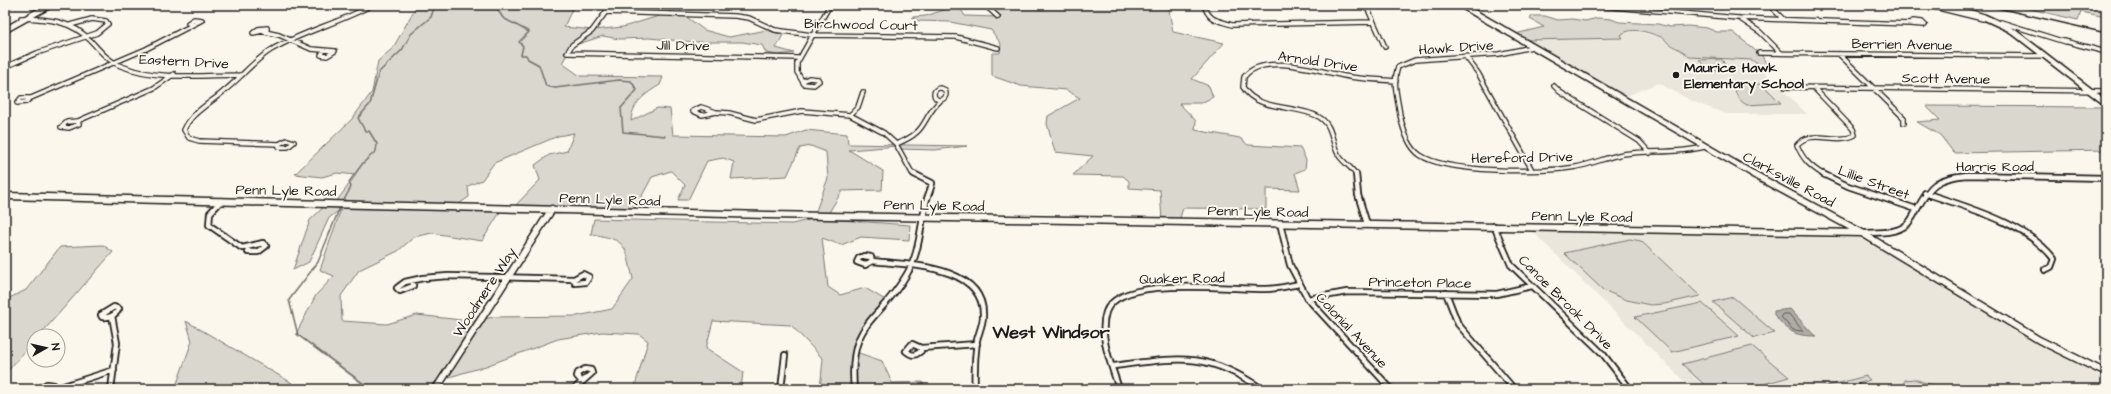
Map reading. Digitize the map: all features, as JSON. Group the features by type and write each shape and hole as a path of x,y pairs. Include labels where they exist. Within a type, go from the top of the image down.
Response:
{"street":[{"path":"5,30 44,5"},
{"path":"5,27 50,5"},
{"path":"279,144 199,141 189,138 184,133 185,126 265,54 292,40 343,20 372,5"},
{"path":"606,12 611,5"},
{"path":"803,81 797,72 798,58 830,5"},
{"path":"985,5 998,17"},
{"path":"1204,5 1206,11 1213,19 1238,26 1373,22"},
{"path":"1366,5 1385,47"},
{"name":"Clarksville Road","path":"1461,5 1704,147 1862,233 2039,340 2106,373"},
{"path":"1590,5 1738,18 1910,24"},
{"path":"1769,5 1783,20"},
{"path":"1926,5 1991,19 2013,30 2106,103"},
{"path":"1945,5 2065,42"},
{"name":"Birchwood Court","path":"606,12 736,16 749,18 775,30 812,35 949,37 968,39 998,48"},
{"name":"Jill Drive","path":"606,12 592,31 572,45 567,54 798,58"},
{"name":"Eastern Drive","path":"23,18 58,21 70,25 85,37 104,56 114,63 141,71 175,74 242,75"},
{"path":"1738,18 1760,32 1781,53"},
{"path":"5,67 37,53 101,31 107,26 108,22 101,19 70,25"},
{"path":"31,98 166,40 191,24"},
{"path":"2013,30 2106,52"},
{"path":"265,32 278,34 307,48 323,52"},
{"name":"Hawk Drive","path":"1396,81 1396,69 1404,63 1508,53 1532,47"},
{"name":"Berrien Avenue","path":"1759,53 2046,56"},
{"path":"1839,54 1904,118 1904,123"},
{"path":"1466,57 1478,73 1531,168"},
{"name":"Arnold Drive","path":"1367,224 1358,195 1356,174 1338,155 1328,124 1320,117 1309,112 1272,106 1255,100 1244,90 1243,80 1246,74 1254,69 1276,65 1310,68 1351,77 1396,81"},
{"path":"78,121 154,88 175,74"},
{"name":"Hereford Drive","path":"1396,81 1401,116 1406,133 1415,150 1427,160 1453,168 1578,167 1615,156 1650,153 1685,153 1704,147"},
{"path":"1554,86 1560,92 1639,141 1650,153"},
{"name":"Scott Avenue","path":"1785,86 1814,88 2106,92"},
{"name":"Lillie Street","path":"1814,88 1853,129 1855,135 1846,139 1818,137 1803,139 1797,145 1802,156 1819,172 1845,186 1916,209"},
{"path":"850,115 858,106 863,92"},
{"path":"896,144 918,132 925,124 930,111 940,100"},
{"path":"716,112 702,115 693,112 695,108 702,106 716,112 756,120 802,111 850,115 878,128 896,144 912,173 932,183 926,201 911,266 901,283 866,325 857,343 853,361 854,389"},
{"name":"Harris Road","path":"1862,233 1901,229 1908,224 1928,188 1937,181 1958,176 2106,178"},
{"path":"1925,193 1991,217 2034,239 2049,251 2054,259 2051,266 2045,270"},
{"name":"Penn Lyle Road","path":"5,196 923,217 1862,233"},
{"path":"221,200 210,213 209,225 242,248 248,249"},
{"name":"Woodmere Way","path":"436,389 552,209"},
{"path":"1280,223 1286,254 1299,284"},
{"name":"Canoe Brook Drive","path":"1494,226 1511,265 1603,354 1630,389"},
{"path":"872,261 936,269 953,274 966,282 976,291 983,310 976,344 975,389"},
{"path":"413,281 430,276 446,275 574,279"},
{"name":"Colonial Avenue","path":"1299,284 1308,299 1391,389"},
{"name":"Quaker Road","path":"1119,389 1103,327 1104,315 1110,304 1127,292 1151,287 1256,289 1299,284"},
{"name":"Princeton Place","path":"1308,299 1347,292 1497,294 1532,286"},
{"path":"1446,293 1458,324 1514,389"},
{"path":"111,389 117,343 112,316"},
{"path":"921,348 976,344"},
{"path":"781,389 785,354"},
{"path":"1113,366 1182,359 1202,360 1234,370 1262,389"},
{"path":"38,389 48,384 54,385 55,388 114,370"},
{"path":"574,389 582,382"}],"shaded area":[{"path":"417,5 577,5 572,9 564,27 593,30 623,27 672,12 664,8 666,5 689,5 680,12 704,30 729,37 767,30 783,35 776,48 794,53 778,55 766,53 762,45 742,42 692,42 649,38 619,39 603,36 572,46 562,63 580,76 663,77 660,85 644,96 637,104 631,121 657,108 670,109 673,135 786,137 806,130 847,134 848,144 967,146 935,150 900,149 897,146 849,150 883,171 882,190 842,191 825,219 910,225 909,240 861,237 841,245 822,238 828,287 840,295 865,288 887,301 865,327 853,351 882,361 892,383 923,382 923,389 820,389 823,359 791,325 713,321 706,348 743,372 741,389 634,389 648,341 639,334 602,332 558,339 486,366 436,381 428,389 369,389 296,334 316,295 334,276 320,270 341,209 329,218 309,262 293,270 310,220 328,203 336,202 356,175 337,173 322,177 295,174 352,119 372,92 378,61 393,48","holes":["574,133 567,151 549,155 535,165 540,180 511,210 635,209 652,177 671,171 685,185 678,200 688,200 707,161 723,158 734,162 731,179 787,176 800,148 811,146 826,152 828,178 813,219 792,224 594,219 591,234 612,239 623,246 626,251 633,279 612,309 577,316 495,317 470,321 417,315 387,324 342,321 341,296 359,270 398,251 414,237 432,233 482,241 502,209 454,207 469,197 468,186 482,180 494,163 558,136"]},
{"path":"958,5 965,16 996,17 991,9 1006,5 1168,5 1173,32 1224,43 1192,79 1209,86 1213,97 1201,103 1179,103 1196,121 1195,130 1240,138 1248,145 1300,148 1306,160 1305,169 1295,173 1300,190 1266,189 1266,209 1183,208 1179,221 1162,221 1160,190 1129,188 1129,181 1123,176 1073,175 1093,156 1055,152 1047,124 1048,116 1080,98 1066,90 1021,86 992,76 992,53 1000,53 1001,44 991,30 950,22 919,21 912,17 926,16"},
{"path":"2013,5 2056,8 2058,5 2106,5 2106,17 2081,12 2078,20"},
{"path":"1532,16 1545,16 1558,20 1572,19 1585,21 1598,18 1611,19 1619,22 1658,24 1670,27 1688,26 1707,28 1717,32 1733,32 1762,56 1766,63 1765,66 1760,66 1752,60 1689,57 1669,44 1664,38 1636,30 1626,32 1621,35 1623,38 1527,40 1515,34 1544,27 1530,19"},
{"name":"Maurice Hawk Elementary School","path":"1635,31 1664,38 1665,41 1676,49 1686,52 1752,60 1807,114 1726,114 1692,101 1658,83 1622,98 1527,40 1544,38 1622,38 1621,35 1624,32"},
{"path":"1721,59 1728,66 1725,66 1727,69 1720,72 1706,67 1699,60"},
{"path":"1745,84 1762,84 1781,103 1747,105 1743,103 1735,91 1737,87"},
{"path":"1926,106 2106,107 2106,150 1954,153 1940,135 1917,122 1940,120"},
{"path":"1532,231 1860,238 2106,380 2106,389 1692,389"},
{"path":"1630,239 1641,241 1700,296 1664,304 1650,305 1627,300 1603,290 1564,253"},
{"path":"103,245 113,252 46,328 26,328 26,350 5,374 5,300 26,290 60,247"},
{"path":"1733,297 1775,333 1754,338 1713,302"},
{"path":"1702,303 1739,336 1672,352 1635,317"},
{"path":"186,321 292,383 283,389 175,389 192,341"},
{"path":"1752,346 1789,377 1746,389 1709,389 1682,364"},
{"path":"1866,376 1870,380 1857,384 1873,389 1848,387 1816,389"},
{"path":"1914,379 1945,389 1904,389 1902,386 1905,380"}],"water":[{"path":"1790,309 1814,335 1817,336 1802,335 1792,332 1774,315 1774,311"}],"waterway":[{"path":"344,200 351,187 349,182 363,163 376,151 377,144 369,131 365,131 358,118 370,104 379,72 402,50 411,34 431,17 435,5"},
{"path":"503,5 498,10 503,18 529,32 519,42 523,46 521,55 526,55 528,59 539,65 546,86 555,88 619,80 631,81 637,90 621,108 623,132 665,136"},
{"path":"340,207 318,262 289,300 298,335 371,389"}],"railway":[{"path":"1985,5 2106,33"}],"place":[{"name":"Maurice Hawk Elementary School","path":"1676,75"}],"district":[{"name":"West Windsor","path":"1051,332"}]}
